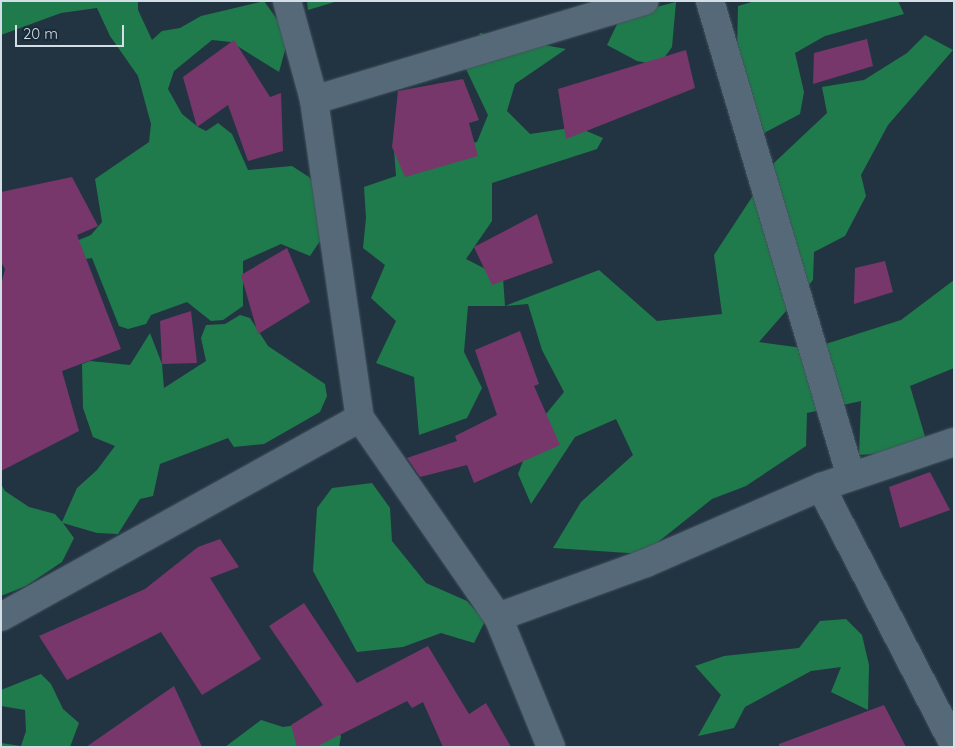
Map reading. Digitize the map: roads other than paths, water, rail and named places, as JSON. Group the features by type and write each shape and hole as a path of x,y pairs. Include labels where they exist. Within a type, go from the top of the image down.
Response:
{"street":[{"path":"287,1 314,100 360,418 498,618 551,747"},
{"path":"314,100 645,1"},
{"path":"710,1 851,476"},
{"path":"1,617 360,418"},
{"path":"498,618 646,563 821,487 954,442"},
{"path":"821,487 954,745"}]}
